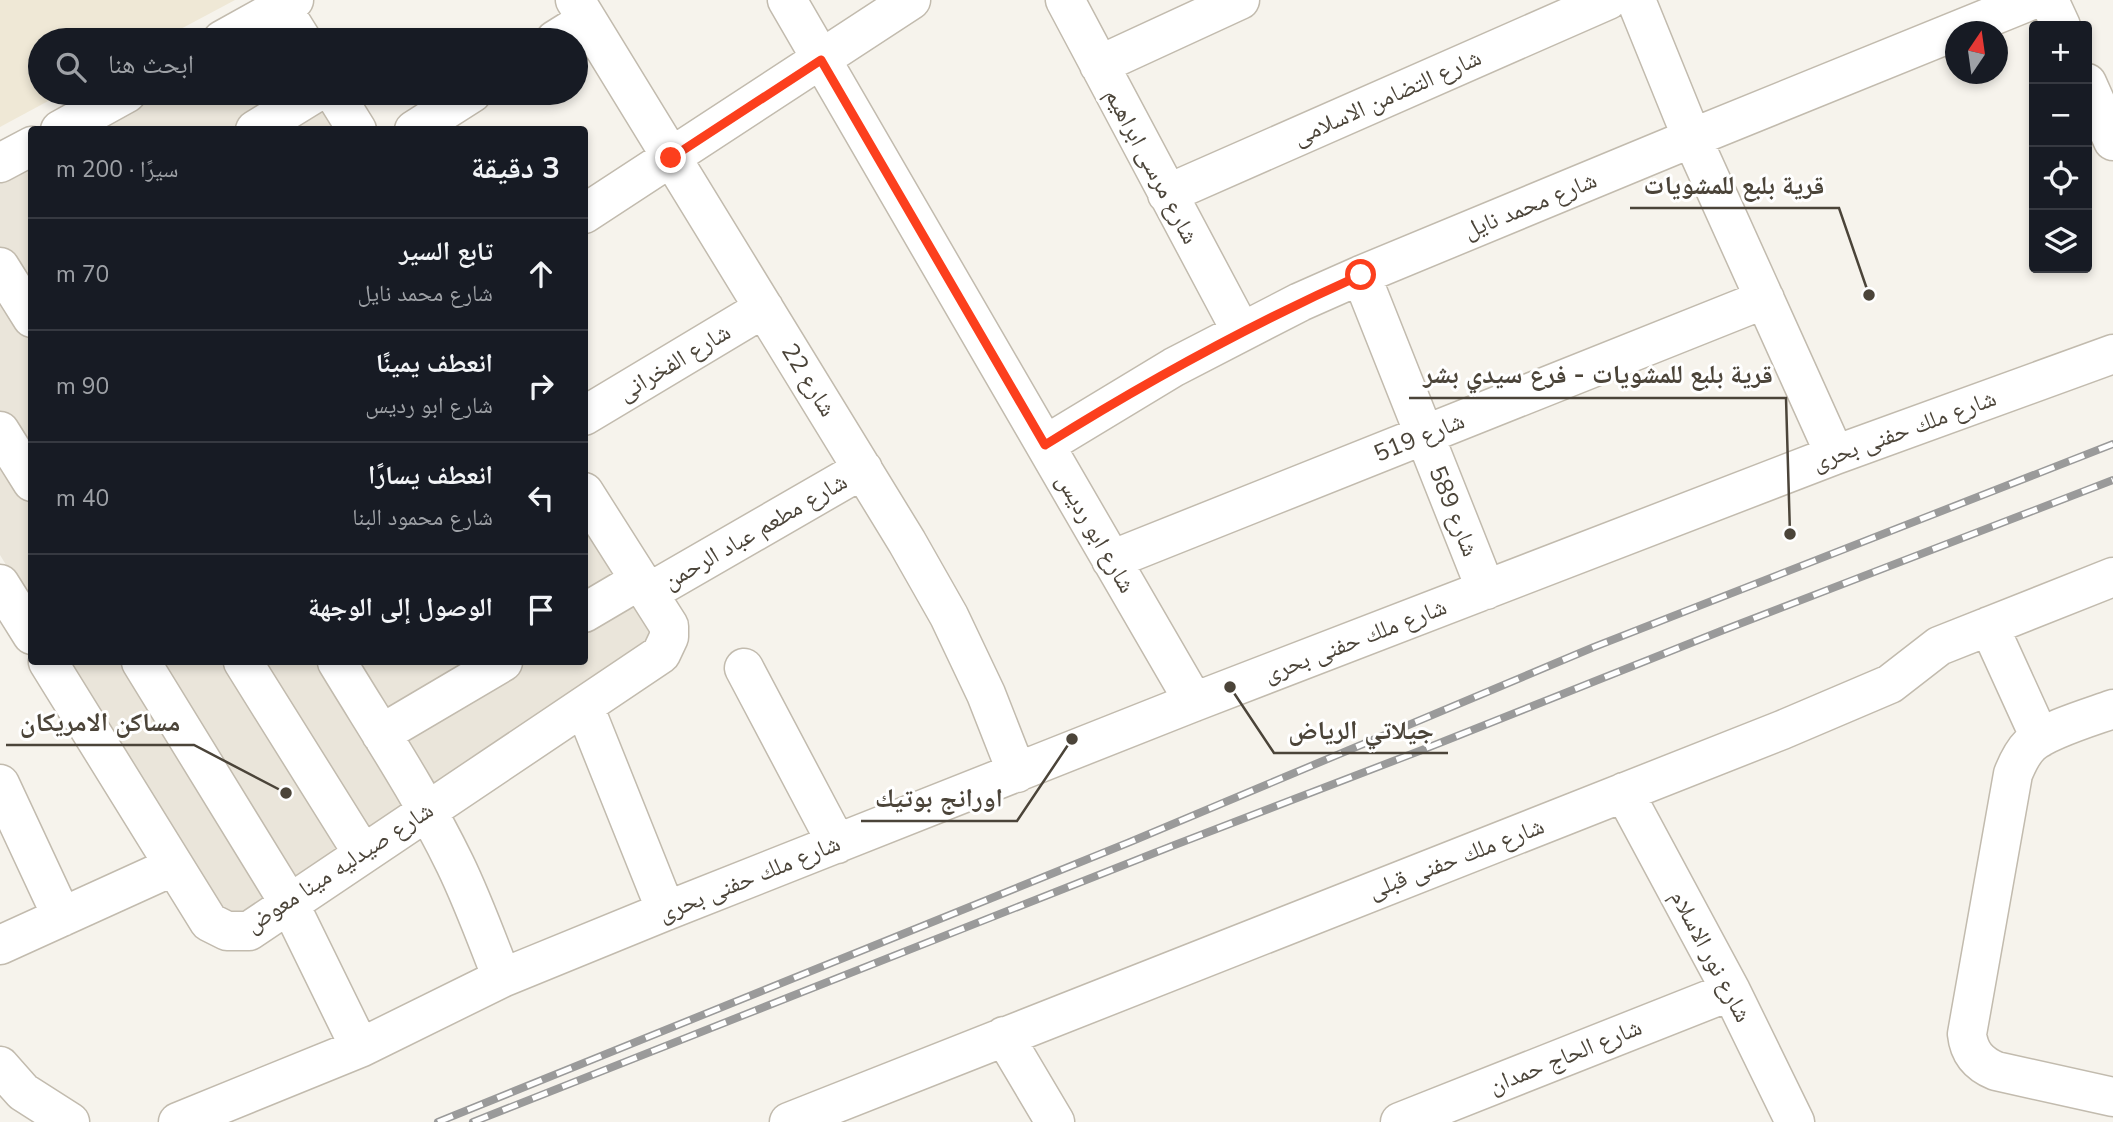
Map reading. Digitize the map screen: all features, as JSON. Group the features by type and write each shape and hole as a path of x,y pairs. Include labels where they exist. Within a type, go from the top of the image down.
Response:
{"street":[{"name":"شارع ابو رديس","path":"787,0 1194,702"},
{"path":"588,212 911,0"},
{"name":"شارع مرسى ابراهيم","path":"1065,0 1241,331"},
{"path":"1099,65 1240,0"},
{"name":"شارع التضامن الاسلامى","path":"1167,194 1608,0"},
{"path":"1636,0 1692,138 1835,455"},
{"name":"شارع محمد نايل","path":"1045,445 1174,367 1241,331 1361,275 2032,0"},
{"path":"2049,0 2059,21"},
{"path":"242,28 284,2 296,28"},
{"path":"565,28 581,10"},
{"name":"شارع 22","path":"581,10 863,469 949,616 986,694 1017,773"},
{"path":"2087,84 2113,141"},
{"path":"68,126 105,105"},
{"path":"261,126 296,105"},
{"path":"341,105 355,126"},
{"path":"420,126 453,105"},
{"path":"0,267 28,312"},
{"name":"شارع 589","path":"1361,275 1486,590"},
{"name":"شارع 519","path":"1111,560 1765,299"},
{"name":"شارع الفخرانى","path":"588,414 764,308"},
{"name":"شارع ملك حفنى بحرى","path":"178,1122 360,1048 502,978 666,911 1194,702 1835,455 2113,354"},
{"path":"0,430 28,476"},
{"name":"شارع مطعم عباد الرحمن","path":"588,611 644,586 863,469"},
{"path":"588,502 644,586"},
{"name":"شارع ملك حفنى قبلى","path":"789,1122 829,1115 1004,1036 1782,730 1890,684 1939,646 2113,577"},
{"path":"0,584 28,629"},
{"name":"شارع صيدليه مينا معوض","path":"50,665 209,922 234,932 248,931 661,654 669,637 668,626 644,586"},
{"path":"1989,626 2040,737"},
{"path":"143,665 289,903 360,1048"},
{"path":"245,665 363,854"},
{"path":"339,665 427,811 456,865 502,978"},
{"path":"381,734 498,665"},
{"path":"744,668 836,844"},
{"path":"584,706 666,911"},
{"path":"2113,709 2040,737 2023,753 2013,774 1968,1026 1968,1042 1972,1052 1986,1068 2113,1097"},
{"path":"0,784 62,917"},
{"name":"شارع نور الاسلام","path":"1624,792 1731,991 1795,1122"},
{"path":"0,945 174,866"},
{"name":"شارع الحاج حمدان","path":"1401,1122 1731,991"},
{"path":"1004,1036 1055,1122"},
{"path":"0,1066 23,1092 70,1122"}],"shaded area":[{"path":"0,0 235,0 182,28 28,28 28,105 41,105 0,127"},
{"path":"129,105 330,105 344,126 91,126"},
{"path":"28,161 28,601 0,555 0,177"},
{"path":"588,521 660,639 227,924 68,665 588,665"}],"railway":[{"path":"438,1122 1130,842 1594,647 2113,444"},
{"path":"473,1122 1721,631 2113,480"}],"place":[{"name":"قرية بلبع للمشويات","path":"1869,295"},
{"name":"قرية بلبع للمشويات - فرع سيدي بشر","path":"1790,534"},
{"name":"جيلاتي الرياض","path":"1230,687"},
{"name":"اورانج بوتيك","path":"1072,739"},
{"name":"مساكن الامريكان","path":"286,793"}],"route":[{"path":"671,158 821,60 1045,445 1174,367 1241,331 1361,275"}]}
